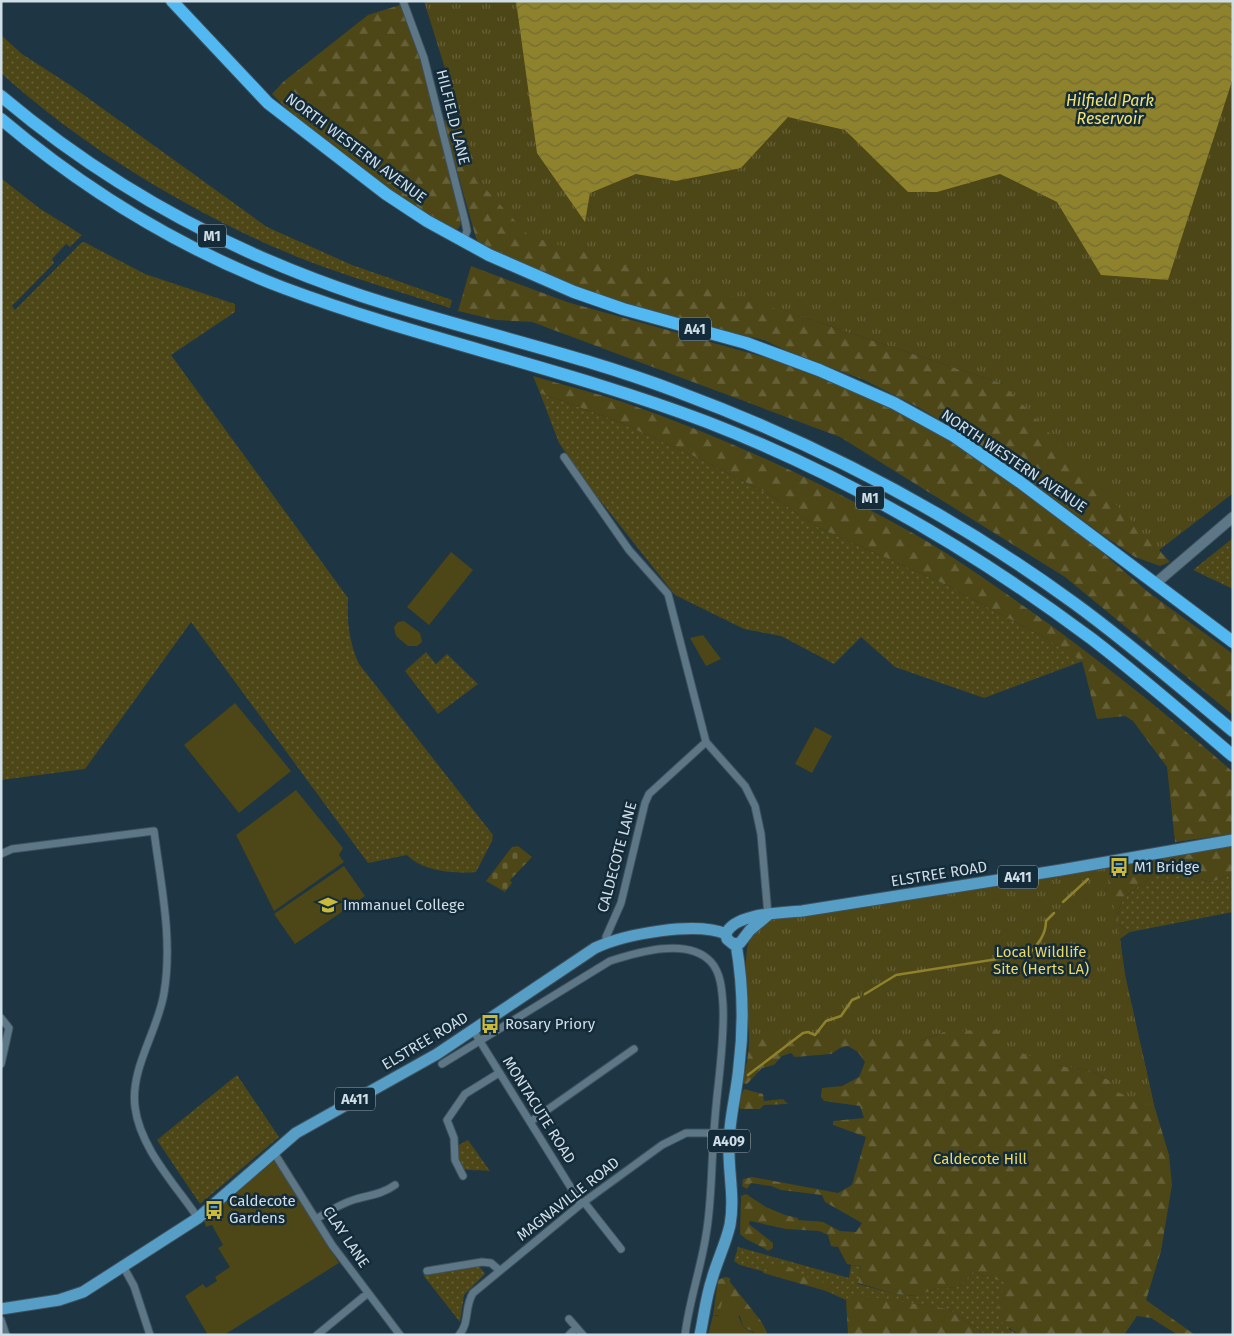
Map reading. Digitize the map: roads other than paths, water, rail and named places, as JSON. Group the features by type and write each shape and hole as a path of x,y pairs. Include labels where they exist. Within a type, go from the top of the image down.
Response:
{"highway":[{"name":"NORTH WESTERN AVENUE","path":"172,1 268,103 386,194 463,241 524,272 574,292 623,309 746,343 819,370 894,403 954,436 1020,482 1233,642"},
{"name":"M1","path":"1,96 52,137 116,182 183,221 252,255 362,296 641,378 750,420 860,472 934,512 1045,582 1135,649 1233,732"},
{"name":"M1","path":"1,120 73,175 107,197 174,237 245,271 282,287 395,326 635,396 750,440 856,490 962,550 1055,612 1124,664 1233,756"}],"main road":[{"name":"ELSTREE ROAD","path":"1,1309 71,1296 82,1292 198,1218 273,1151 312,1123 437,1054 578,958 607,942 692,928 714,929 726,934 730,928 750,917 760,914 768,916 1061,870 1233,840"},
{"path":"726,934 729,942 736,944 742,941 745,935 768,916"},
{"path":"736,926 742,928 745,935"},
{"name":"A409","path":"700,1335 712,1278 726,1240 732,1210 730,1133 740,1066 742,1014 742,975 736,944"}],"street":[{"name":"HILFIELD LANE","path":"404,1 424,58 466,221 463,241"},
{"path":"564,457 629,550 668,594 706,742 745,786 755,806 761,834 768,916"},
{"path":"1156,583 1233,517"},
{"name":"CALDECOTE LANE","path":"607,942 606,937 622,903 645,803 649,794 706,742"},
{"path":"1,854 12,849 154,832 168,937 167,970 161,1007 136,1078 135,1107 146,1140 198,1218"},
{"path":"442,1064 610,961 674,948 695,951 711,962 717,970 721,986 722,1040 714,1133 711,1205 685,1335"},
{"path":"1,1018 9,1028 1,1064"},
{"name":"MONTACUTE ROAD","path":"473,1030 583,1203 621,1249"},
{"path":"530,1122 634,1048"},
{"path":"463,1176 455,1160 454,1138 447,1120 465,1094 499,1072"},
{"name":"MAGNAVILLE ROAD","path":"459,1335 465,1327 469,1299 499,1270 583,1203 676,1137 697,1132 730,1133"},
{"name":"CLAY LANE","path":"273,1151 336,1252 400,1335"},
{"path":"316,1219 337,1206 382,1194 395,1186"},
{"path":"427,1271 482,1262 491,1263 499,1270"},
{"path":"123,1266 134,1286 150,1335"},
{"path":"317,1335 368,1293"},
{"path":"569,1319 583,1335"},
{"path":"1,1321 6,1335"},
{"path":"569,1335 576,1328"}],"water":[{"name":"Hilfield Park Reservoir","path":"516,1 1233,1 1233,78 1168,280 1101,275 1057,202 1000,174 937,192 908,192 845,130 788,117 741,168 676,181 636,174 590,193 585,222 537,153"}],"waterway":[{"path":"1063,902 1088,879"},
{"path":"865,994 896,975 1029,954 1043,935 1046,921 1054,913"},
{"path":"748,1075 803,1033 808,1032 815,1035 826,1021 841,1016 852,1000 859,997"}],"place":[{"name":"M1 Bridge","path":"1119,867"},
{"name":"Immanuel College","path":"328,905"},
{"name":"Rosary Priory","path":"490,1024"},
{"name":"Caldecote Gardens","path":"214,1210"}],"park label":[{"name":"Local Wildlife Site (Herts LA)","path":"1041,960"},
{"name":"Caldecote Hill","path":"980,1159"}]}
